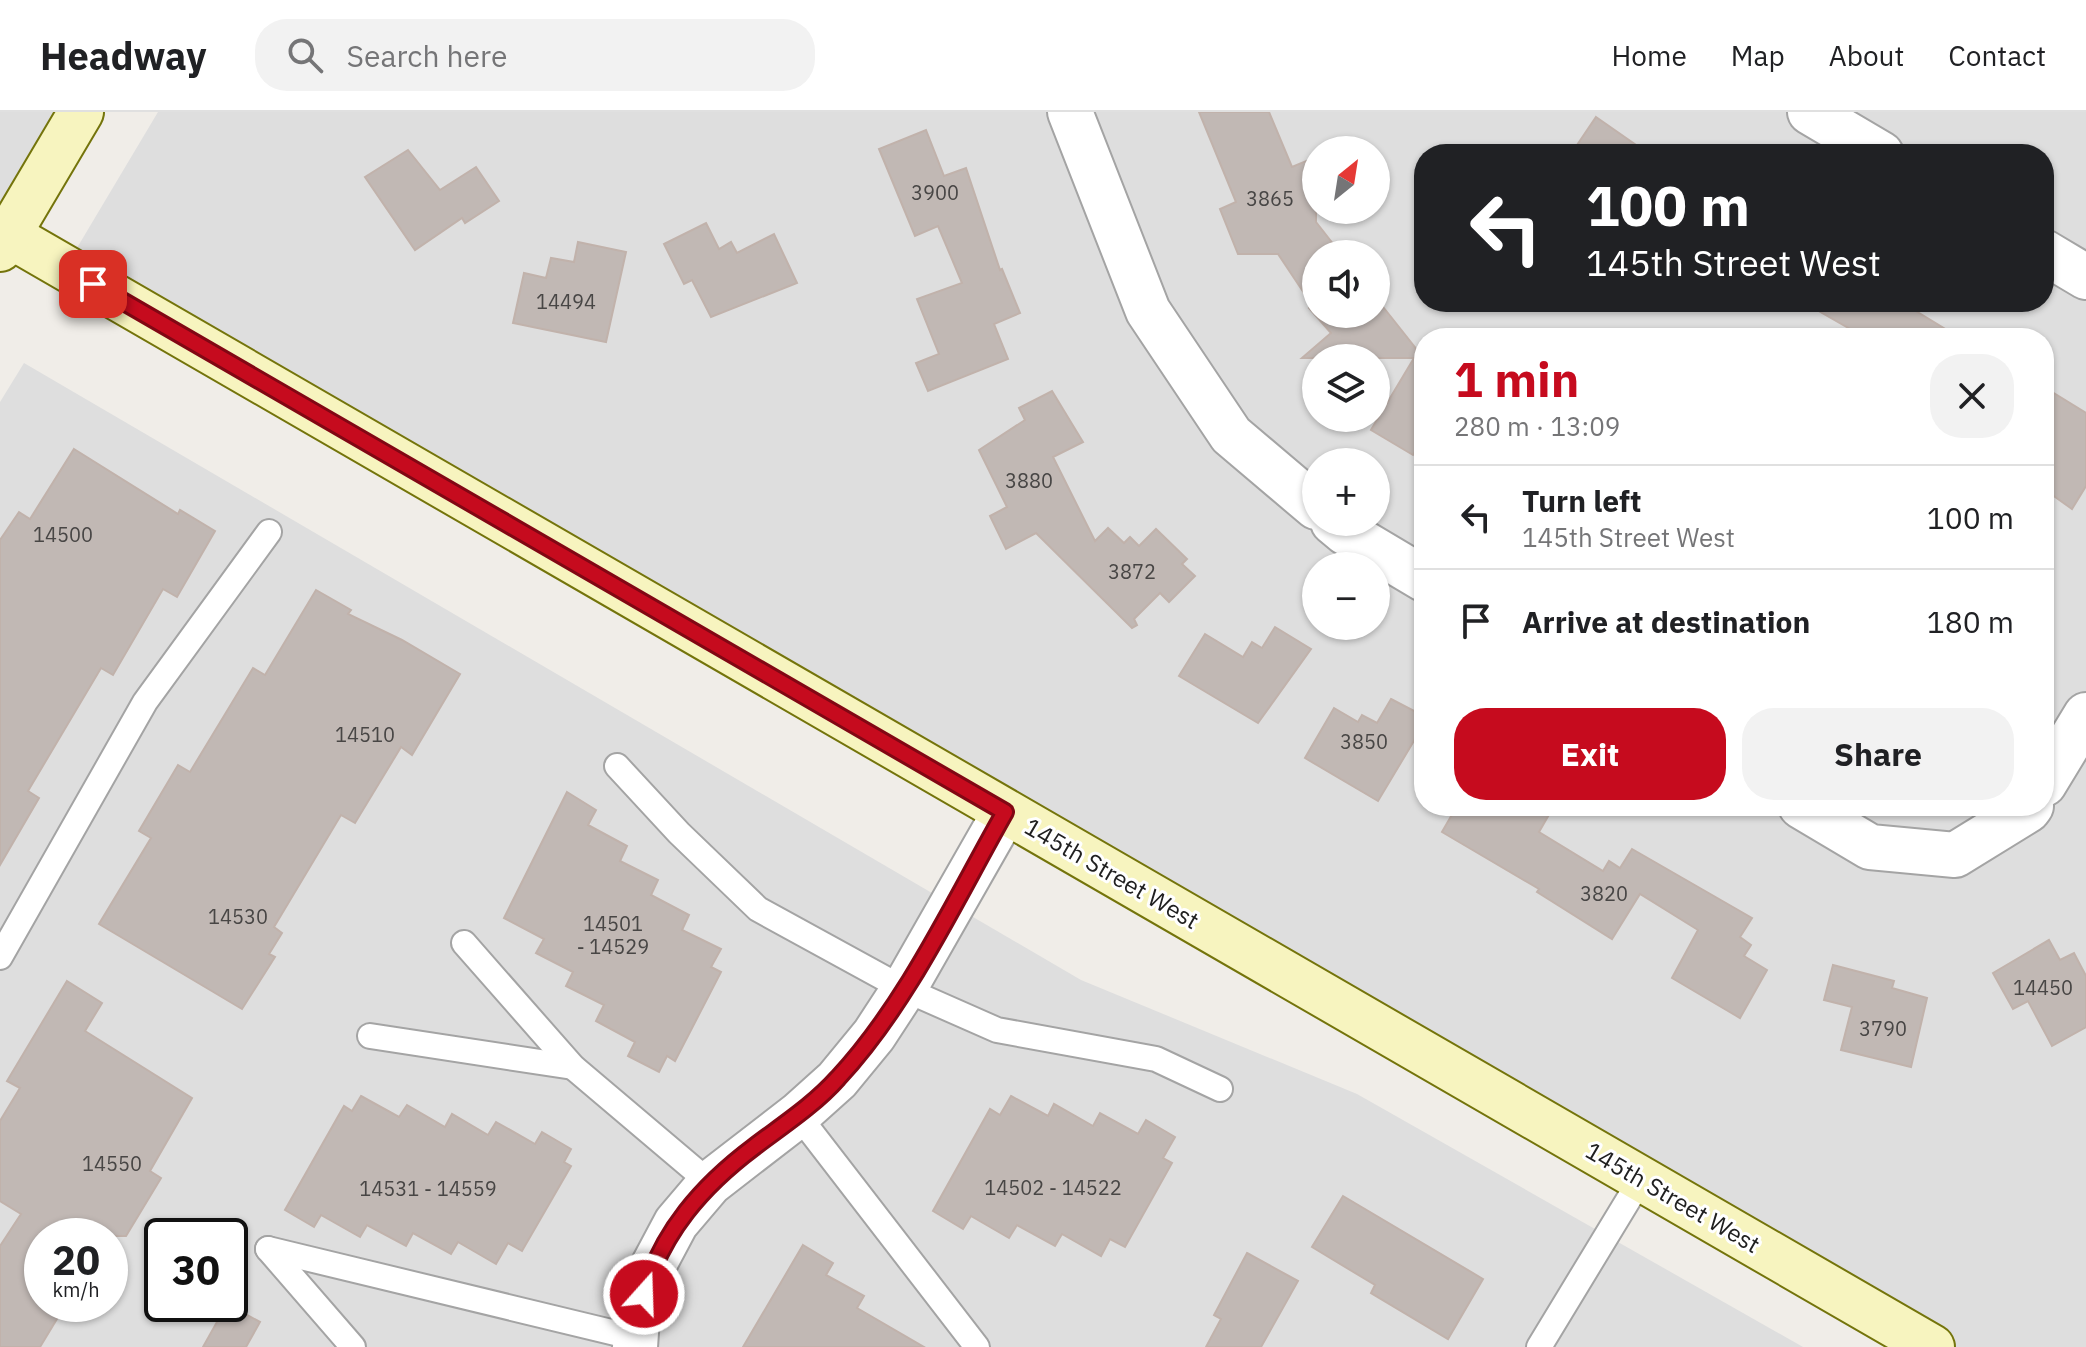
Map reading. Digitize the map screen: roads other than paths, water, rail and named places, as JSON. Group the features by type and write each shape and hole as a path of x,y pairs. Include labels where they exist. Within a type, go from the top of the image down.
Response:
{"street":[{"path":"3,238 81,112"},
{"path":"1070,112 1148,311 1231,435 1302,495"},
{"path":"1810,112 1864,144"},
{"name":"145th Street West","path":"3,238 1932,1347"},
{"path":"2054,258 2086,277"},
{"path":"1352,536 1414,573"},
{"path":"2054,768 2086,715"},
{"path":"636,1343 637,1318 651,1270 676,1223 710,1183 798,1115 837,1080 874,1035 904,989 1005,812"},
{"path":"1818,816 1870,847 1955,855 2018,816"}],"lane":[{"path":"4,944 145,702 269,532"},
{"path":"617,766 679,833 758,909 904,989 997,1030 1156,1059 1220,1089"},
{"path":"464,943 573,1067 710,1183"},
{"path":"370,1036 573,1067"},
{"path":"798,1115 977,1347"},
{"path":"1539,1347 1641,1179"},
{"path":"353,1347 268,1249 636,1343"}]}
